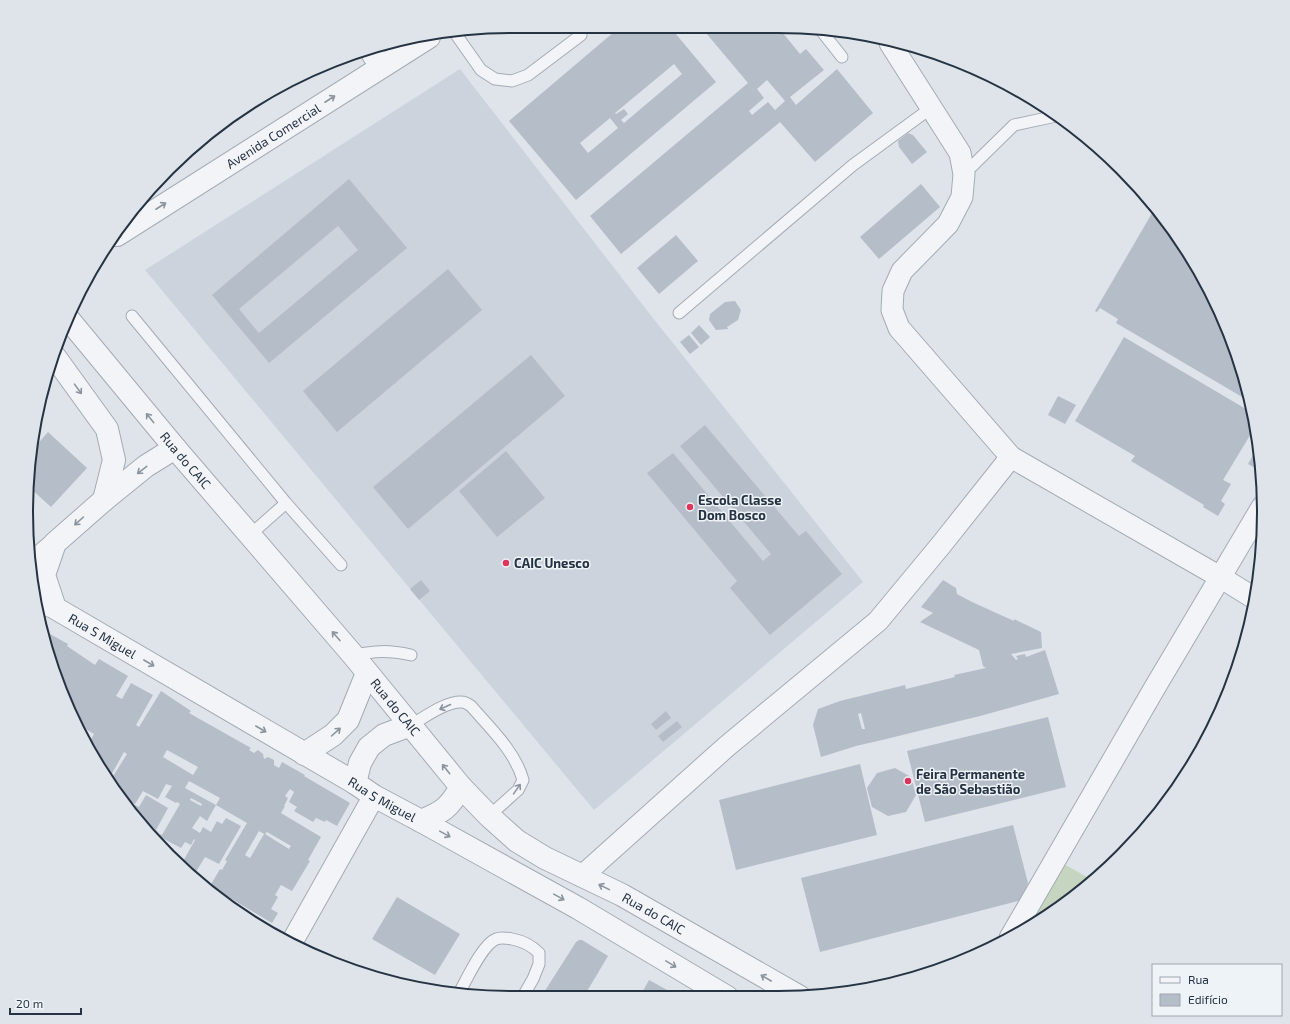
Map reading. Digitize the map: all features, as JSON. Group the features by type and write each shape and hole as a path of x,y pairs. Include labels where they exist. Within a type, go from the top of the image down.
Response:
{"street":[{"name":"Avenida Comercial","path":"126,229 376,57 411,44"},
{"path":"892,47 960,153 964,174 962,197 948,224 902,271 893,291 892,310 899,328 1011,457 1250,595"},
{"name":"Rua do CAIC","path":"72,323 174,448 353,655 461,787 489,816 517,841 545,858 622,895 789,991"},
{"path":"57,361 107,430 114,460 104,500"},
{"path":"36,560 104,500 146,466 174,448"},
{"path":"582,876 726,747 878,621 1011,457"},
{"path":"1016,928 1154,689 1257,516"},
{"path":"46,605 44,575 55,543"},
{"name":"Rua S Miguel","path":"46,605 355,783 374,796 578,908 717,991"},
{"path":"304,754 333,735 348,720 367,673"},
{"path":"355,783 360,763 369,747 384,735 411,726"},
{"path":"421,821 439,814 453,801 461,787"},
{"path":"294,939 374,796"}],"lane":[{"path":"457,36 481,70 495,79 512,81 528,75 581,35"},
{"path":"825,36 842,57"},
{"path":"679,313 853,165 930,108"},
{"path":"964,174 1014,125 1049,117"},
{"path":"132,316 286,503 341,565"},
{"path":"250,535 286,503"},
{"path":"353,655 376,651 395,651 411,655"},
{"path":"411,726 444,706 464,702 471,706 511,752 520,768 523,780 518,790 489,816"},
{"path":"462,988 483,950 496,939 505,938 518,940 532,946 539,953 539,964 526,991"}],"shaded area":[{"name":"CAIC Unesco","path":"460,69 649,313 863,582 594,810 145,270"}],"green space":[{"path":"1064,864 1088,877 1070,892 1033,917"}],"building":[{"path":"613,33 675,33 716,82 576,200 509,121","holes":["674,64 682,74 624,123 621,120 628,114 624,109 616,114 615,113","610,118 618,128 588,153 580,143"]},
{"path":"706,33 783,33 800,54 806,49 824,70 790,97 796,105 837,69 873,113 815,162 780,122 621,254 590,216 748,83","holes":["767,80 785,101 775,110 768,102 752,115 749,111 764,98 757,89"]},
{"path":"908,133 913,135 927,152 912,164 899,147 898,141"},
{"path":"349,179 407,248 269,363 212,295","holes":["338,226 358,250 259,333 239,309"]},
{"path":"921,184 940,207 879,259 860,237"},
{"path":"1152,213 1176,246 1208,300 1232,358 1243,398 1116,323 1118,319 1100,308 1097,312 1095,311"},
{"path":"676,235 698,261 659,294 637,268"},
{"path":"448,269 482,310 337,432 303,391"},
{"path":"735,301 741,310 738,320 727,327 728,329 716,330 709,320 710,314 725,302"},
{"path":"699,325 710,337 701,345 691,333"},
{"path":"689,335 699,347 690,354 680,342"},
{"path":"1124,337 1246,409 1251,434 1223,480 1231,484 1221,501 1225,504 1218,516 1203,507 1204,505 1131,461 1135,456 1075,421"},
{"path":"531,355 565,396 408,529 373,487"},
{"path":"1058,396 1076,405 1065,424 1048,415"},
{"path":"705,425 799,536 806,531 842,574 770,635 730,588 737,581 647,473 673,453 763,561 771,554 680,446"},
{"path":"48,432 87,468 51,507 34,491 38,444"},
{"path":"506,451 545,498 497,537 459,491"},
{"path":"1254,455 1255,468 1248,464"},
{"path":"421,580 430,591 419,600 410,589"},
{"path":"943,580 956,588 957,594 972,602 1041,632 1042,648 1011,654 1016,660 1018,659 1016,656 1025,654 1026,657 1045,650 1059,694 980,716 856,746 821,757 813,725 818,709 840,701 905,685 906,689 955,677 954,675 986,668 983,666 979,650 920,622 933,613 921,607","holes":["861,713 865,729 862,729 858,714"]},
{"path":"48,633 68,644 67,646 95,665 99,659 128,676 116,696 122,699 131,683 153,695 136,725 139,727 161,691 191,711 189,713 251,748 249,750 254,753 258,750 263,754 264,759 268,757 274,760 274,765 279,768 282,762 350,803 337,826 326,820 325,822 316,818 313,822 294,811 297,807 289,802 294,792 290,789 285,796 288,798 281,813 321,837 308,860 310,861 292,891 281,885 275,895 278,897 271,909 278,913 272,923 220,892 211,884 220,869 222,870 227,861 225,860 247,823 216,805 207,821 200,816 192,828 200,833 203,827 211,832 217,821 222,824 226,818 241,826 219,864 205,857 196,872 183,861 195,840 194,839 191,845 185,842 181,848 162,839 134,806 135,805 139,807 146,795 168,808 156,830 162,835 180,804 165,797 172,786 166,784 158,799 143,791 135,804 131,802 113,776 127,754 124,752 112,774 91,740 94,734 84,728 82,724 58,666","holes":["167,750 198,767 193,775 163,757","189,781 220,798 216,805 185,788","191,798 202,804 201,806 190,800","259,831 264,834 246,865 250,858 245,855","267,832 291,846 289,849 265,834"]},
{"path":"666,711 671,718 656,730 651,724"},
{"path":"1048,717 1066,787 925,822 907,751"},
{"path":"677,721 682,727 663,742 658,736"},
{"path":"860,764 877,835 736,870 719,800"},
{"path":"895,768 911,777 916,795 906,812 888,816 872,807 867,788 877,773"},
{"path":"1013,825 1028,883 1022,900 820,952 801,878"},
{"path":"397,897 460,934 435,975 372,939"},
{"path":"582,940 608,956 587,991 545,991 576,942"},
{"path":"649,980 669,991 643,991"}],"place":[{"name":"Escola Classe Dom Bosco","path":"690,507"},
{"name":"CAIC Unesco","path":"506,563"},
{"name":"Feira Permanente de São Sebastião","path":"908,781"}]}
